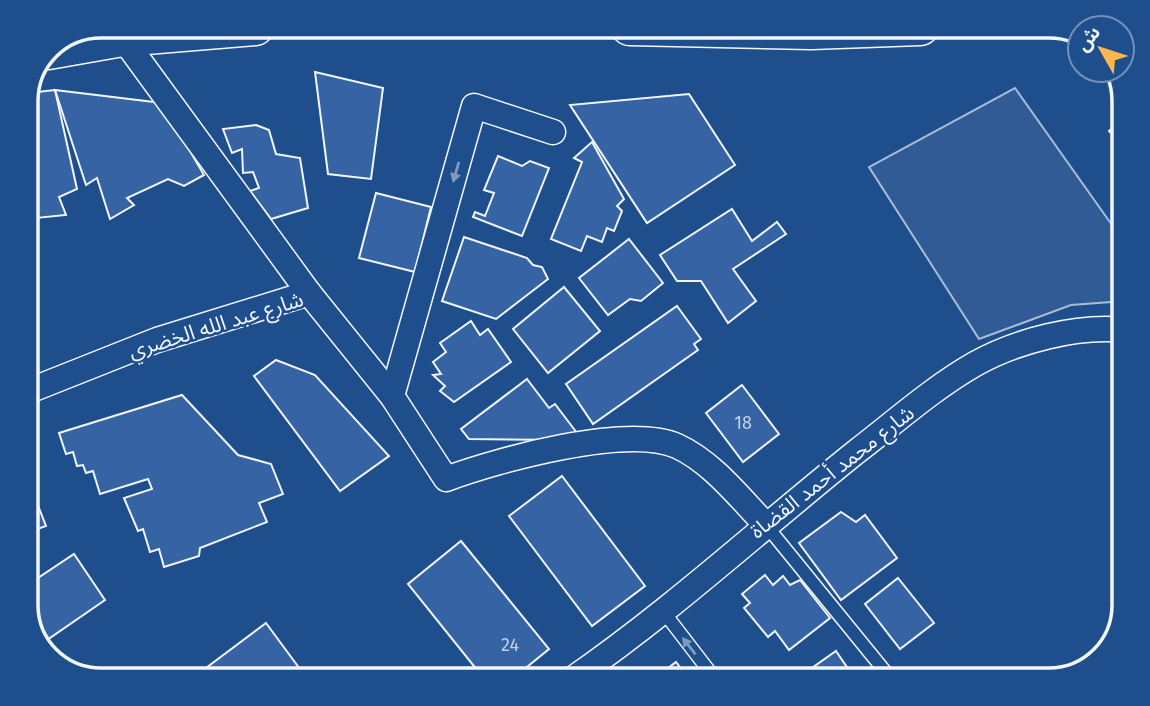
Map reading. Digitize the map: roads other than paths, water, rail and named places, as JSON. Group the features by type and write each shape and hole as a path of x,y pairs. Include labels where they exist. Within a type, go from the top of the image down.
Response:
{"main road":[{"path":"73,46 116,38"}],"street":[{"path":"123,38 309,293"},
{"path":"392,396 474,106 553,132"},
{"name":"شارع عبد الله الخضري","path":"39,388 157,340 309,293 392,396 446,479 510,457 543,450 633,440 661,441 697,458 765,524"},
{"name":"شارع محمد أحمد القضاة","path":"587,668 663,611 765,524 897,420 975,364 1035,341 1079,332 1111,331"}],"lane":[{"path":"765,524 882,668"},
{"path":"663,611 707,668"}]}
